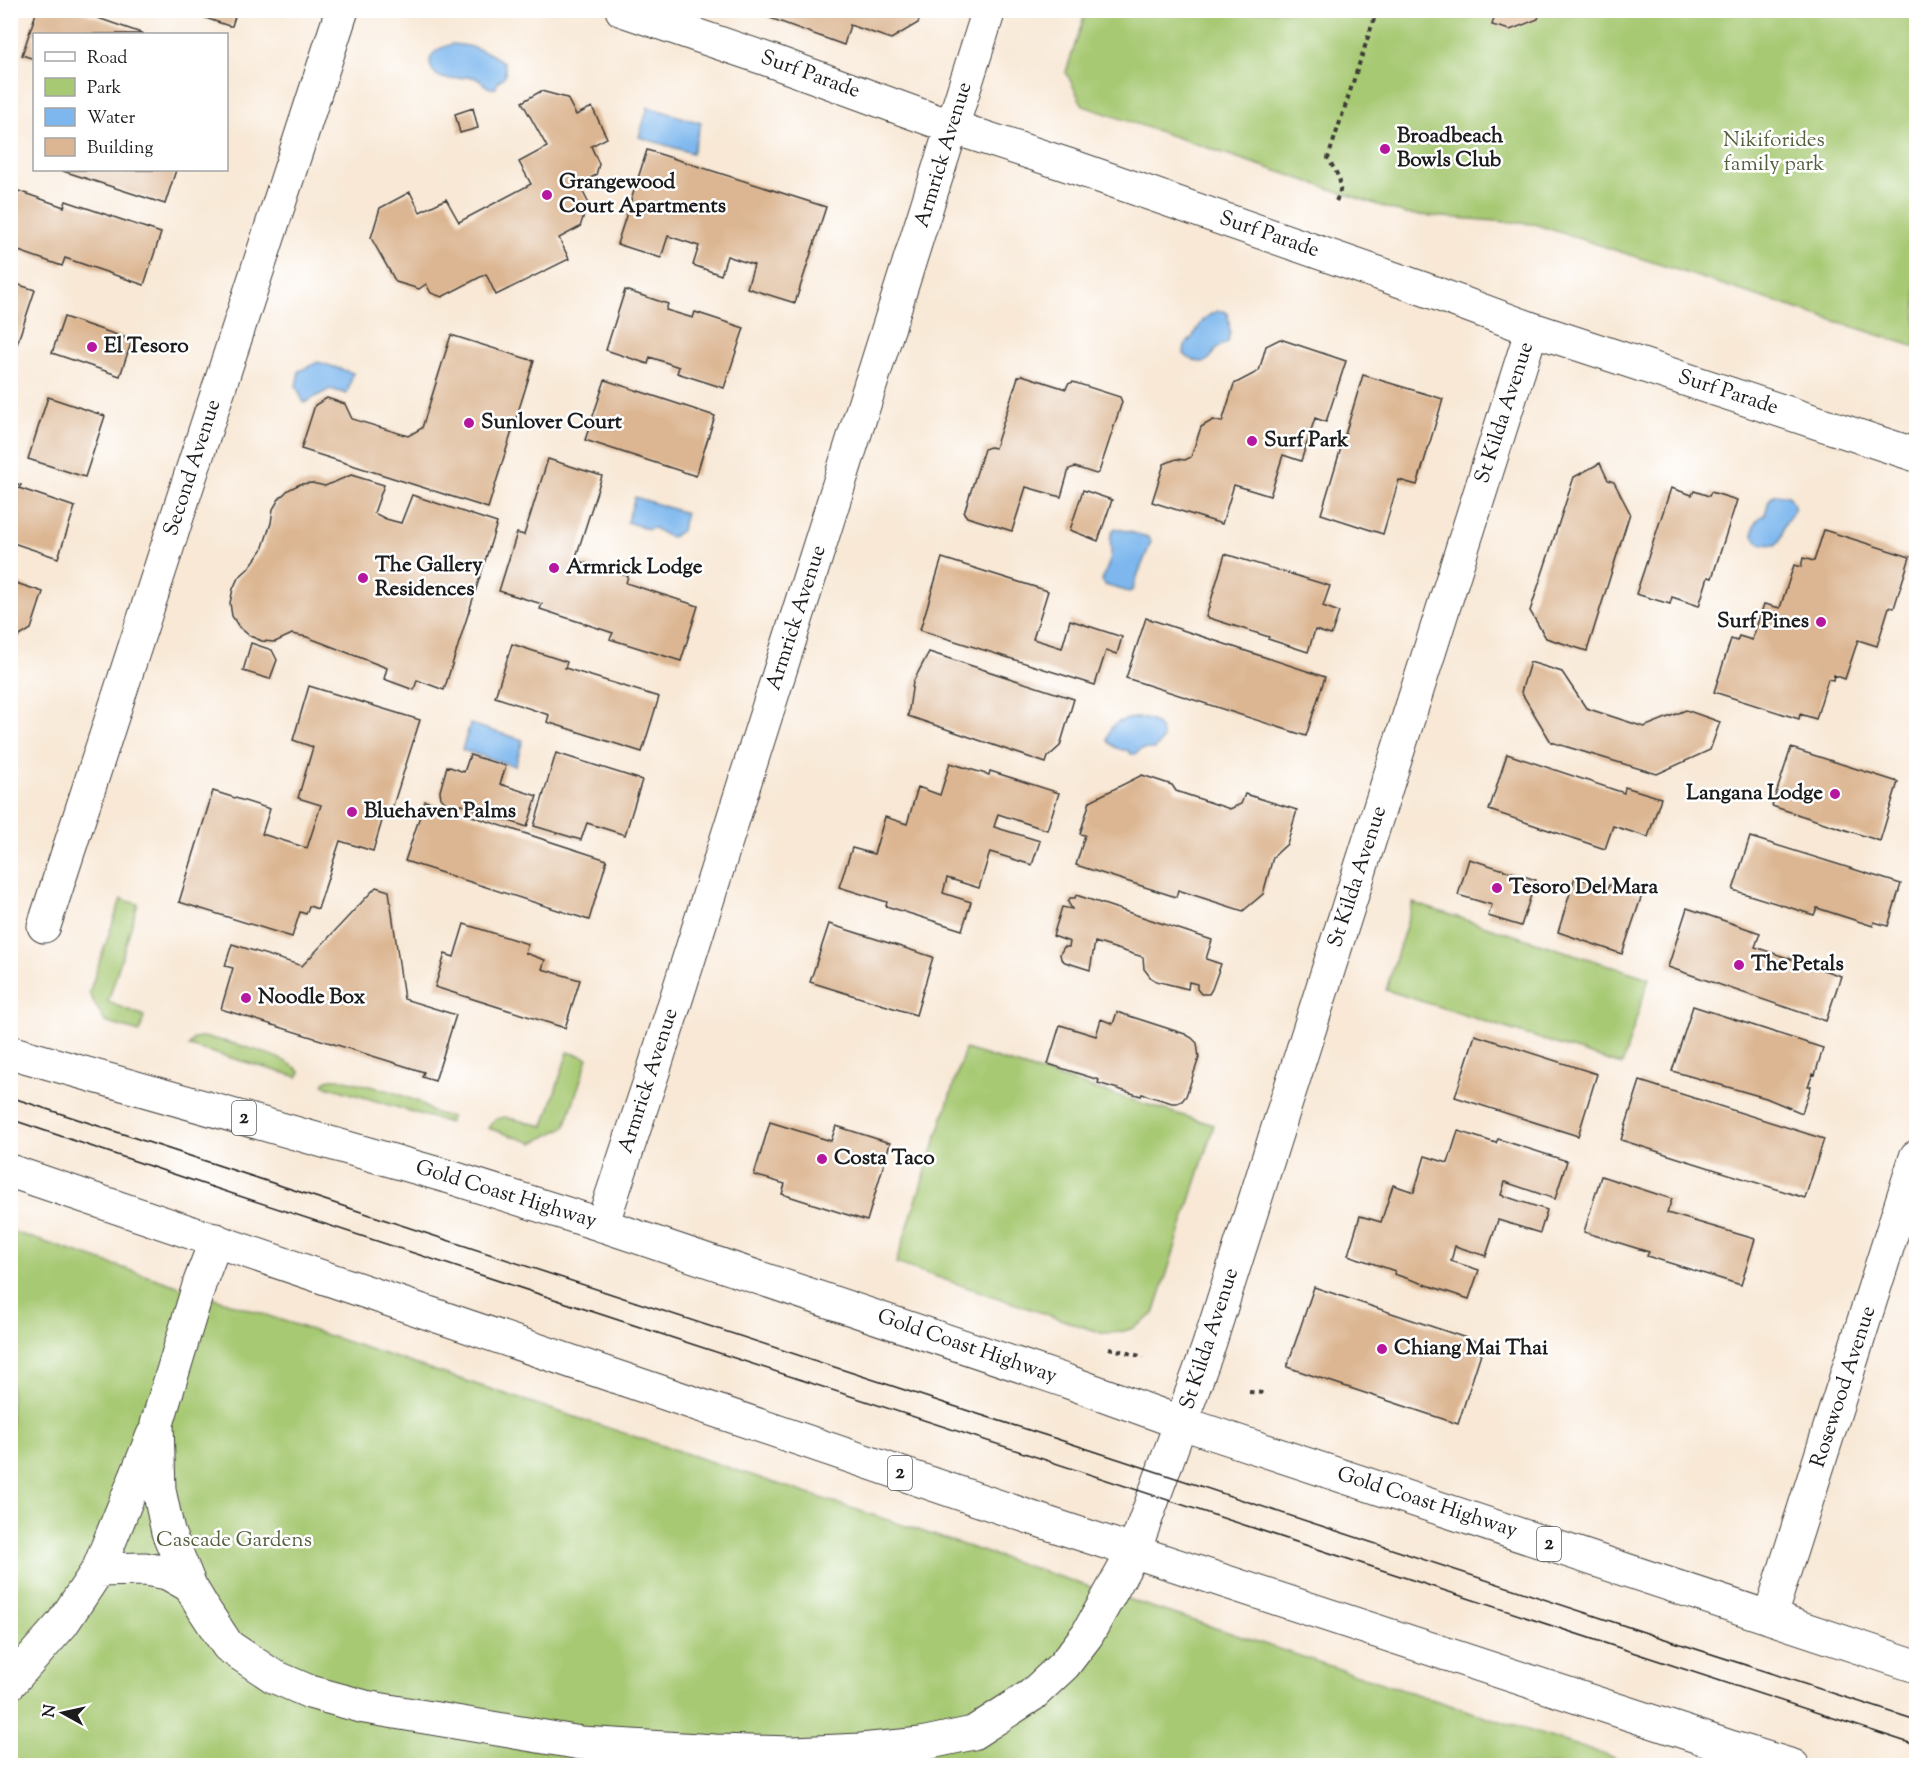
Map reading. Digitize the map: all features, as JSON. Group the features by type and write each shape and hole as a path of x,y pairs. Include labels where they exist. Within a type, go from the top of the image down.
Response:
{"main road":[{"name":"Second Avenue","path":"44,926 342,10"},
{"name":"Surf Parade","path":"622,10 772,61 952,127 1424,289 1532,329 1917,455"},
{"name":"Armrick Avenue","path":"602,1225 989,10"},
{"name":"St Kilda Avenue","path":"158,1424 159,1490 168,1532 190,1586 228,1646 273,1676 310,1692 365,1707 575,1754 715,1751 794,1753 921,1744 973,1733 1032,1695 1064,1665 1087,1635 1134,1551 1182,1423 1208,1348 1532,329"},
{"name":"Gold Coast Highway","path":"10,1052 453,1178 602,1225 1066,1381 1182,1423 1917,1666"},
{"name":"Rosewood Avenue","path":"1770,1616 1917,1157"},
{"name":"2","path":"10,1172 1134,1551 1793,1766"},
{"path":"10,1683 62,1624 98,1570 158,1424 200,1282 216,1240"},
{"path":"98,1570 145,1569 167,1573 190,1586"}],"path":[{"path":"1336,201 1341,193 1341,183 1328,158 1377,10"},
{"path":"1109,1348 1144,1357"},
{"path":"1249,1392 1264,1393"}],"green space":[{"name":"Nikiforides family park","path":"1086,11 1916,11 1916,347 1534,224 1405,214 1083,106 1066,72"},
{"path":"121,899 138,904 108,1002 144,1016 140,1032 105,1022 89,993"},
{"path":"1413,903 1649,978 1622,1065 1386,990"},
{"path":"194,1038 225,1041 270,1055 283,1060 300,1072 298,1077 189,1046"},
{"path":"965,1049 1214,1125 1154,1314 1141,1324 1129,1330 1101,1333 896,1263"},
{"path":"568,1052 588,1058 565,1127 533,1143 488,1128 494,1120 504,1117 544,1126"},
{"path":"330,1079 341,1079 390,1091 419,1102 432,1112 451,1117 449,1123 323,1085"},
{"name":"Cascade Gardens","path":"11,1231 1397,1688 1637,1765 11,1766"}],"water":[{"path":"452,44 479,49 504,63 505,74 498,81 496,88 487,87 476,78 447,79 433,71 430,63 432,56 438,49"},
{"path":"648,107 701,123 692,153 639,137"},
{"path":"1218,311 1228,314 1230,332 1228,342 1216,349 1212,356 1204,362 1184,354 1185,345 1202,322"},
{"path":"318,362 353,373 347,394 330,389 304,403 296,386 299,371"},
{"path":"1776,494 1789,496 1794,504 1794,510 1784,525 1780,540 1776,545 1760,544 1753,536 1754,526 1765,514 1769,500"},
{"path":"635,497 686,513 681,531 672,537 654,528 648,529 627,522"},
{"path":"1115,528 1148,537 1151,542 1133,590 1129,592 1105,585 1102,580 1111,555 1111,536"},
{"path":"1134,718 1150,720 1160,729 1163,739 1155,749 1142,749 1131,754 1128,750 1117,748 1108,741 1108,735 1115,724"},
{"path":"470,724 523,740 515,766 462,750"}],"building":[{"path":"37,10 75,10 141,33 33,33 33,59 22,55"},
{"path":"237,10 232,26 185,11"},
{"path":"748,10 923,10 918,23 891,39 850,25 844,45"},
{"path":"1486,10 1541,10 1538,19 1510,30 1492,25 1495,14"},
{"name":"Grangewood Court Apartments","path":"541,91 567,98 576,115 592,107 607,138 591,146 599,164 596,175 579,184 588,202 580,227 559,238 569,259 496,295 486,274 442,297 431,293 426,284 419,289 396,282 371,238 380,208 410,192 420,212 446,199 459,222 531,184 519,162 547,147 522,102"},
{"path":"473,108 478,128 460,133 455,114"},
{"path":"647,150 826,207 795,303 747,288 754,265 727,256 721,275 693,265 699,246 668,236 661,258 617,244"},
{"path":"63,171 176,171 165,204"},
{"path":"10,188 64,207 66,201 161,233 144,285 65,258 62,266 10,248"},
{"path":"10,282 35,290 17,344 10,342"},
{"path":"625,290 668,304 666,310 693,318 695,312 744,328 724,388 677,373 679,367 650,357 648,364 606,350"},
{"name":"El Tesoro","path":"64,317 132,340 120,376 52,353"},
{"name":"Sunlover Court","path":"451,335 534,361 488,508 301,449 315,405 327,398 345,404 352,419 408,436 422,428"},
{"name":"Surf Park","path":"1280,339 1346,361 1326,422 1315,418 1301,461 1283,455 1270,496 1234,485 1222,524 1152,502 1164,464 1176,459 1185,460 1191,457 1201,427 1213,420 1222,422 1234,384 1259,371 1266,346"},
{"path":"1022,375 1066,389 1068,384 1073,382 1120,397 1122,402 1099,472 1096,474 1075,467 1069,469 1061,497 1026,487 1012,531 967,517 964,513 984,449 995,448 1018,377"},
{"path":"1363,375 1443,399 1417,485 1399,480 1383,534 1321,514"},
{"path":"605,380 715,416 696,476 585,440"},
{"path":"48,397 105,416 85,477 28,459"},
{"name":"Armrick Lodge","path":"548,459 602,476 575,560 628,576 626,583 698,606 681,661 610,639 613,633 540,609 542,604 499,591 517,533 524,535"},
{"path":"1600,463 1608,480 1614,482 1630,513 1587,651 1546,638 1530,611 1574,477"},
{"name":"The Gallery Residences","path":"351,475 384,485 374,513 386,519 401,523 412,495 497,523 444,690 417,680 414,690 384,679 387,668 307,637 292,634 275,642 262,641 250,636 239,627 232,616 230,603 233,589 238,578 262,550 273,509 279,499 288,490 300,484 312,483 325,486"},
{"path":"10,482 21,485 19,488 75,507 58,558 10,542"},
{"path":"1671,488 1692,495 1694,491 1709,496 1711,492 1737,500 1712,578 1708,577 1699,606 1672,597 1670,604 1636,594"},
{"path":"1083,490 1112,500 1098,541 1070,530"},
{"name":"Surf Pines","path":"1824,530 1910,557 1894,608 1889,607 1877,646 1858,640 1845,679 1834,675 1833,680 1828,679 1816,719 1800,714 1799,719 1714,692 1731,639 1737,641 1739,636 1752,640 1764,604 1780,608 1794,565 1801,567 1803,558 1814,561"},
{"path":"1225,554 1330,586 1323,606 1339,612 1331,635 1315,630 1308,652 1206,617"},
{"path":"942,558 1048,591 1033,639 1062,648 1070,620 1122,637 1117,654 1106,651 1095,685 920,630"},
{"path":"10,581 43,592 31,629 12,641 10,640"},
{"path":"1146,618 1325,677 1306,736 1126,678"},
{"path":"251,643 272,650 277,660 270,679 243,671"},
{"path":"512,644 567,662 565,668 659,697 642,752 547,722 549,715 495,697"},
{"path":"929,652 1074,699 1060,746 1048,757 1046,763 908,716 913,682"},
{"path":"1530,662 1562,672 1586,708 1644,727 1686,710 1720,722 1710,750 1657,774 1551,742 1521,692"},
{"name":"Bluehaven Palms","path":"309,686 420,720 391,812 385,811 373,851 340,841 318,909 309,906 306,914 300,912 292,937 179,902 213,791 270,809 262,834 307,848 321,805 298,798 313,747 293,740"},
{"name":"Langana Lodge","path":"1791,748 1898,782 1880,841 1772,806"},
{"path":"556,753 642,780 625,835 587,823 581,840 534,826"},
{"path":"1507,754 1624,793 1625,787 1661,798 1648,837 1613,826 1605,849 1489,810"},
{"path":"470,755 506,766 500,784 537,796 527,827 462,805 447,804 441,798 440,791 447,766 464,772"},
{"path":"950,763 989,775 990,771 1059,793 1047,830 998,814 994,827 1040,841 1032,865 990,852 979,888 947,878 943,893 971,902 962,930 886,906 887,902 839,887 852,848 874,854 885,817 907,824 918,787 940,795"},
{"path":"1142,775 1172,785 1176,791 1230,809 1241,804 1245,794 1297,810 1287,844 1273,857 1263,894 1243,911 1178,890 1176,897 1076,865 1085,835 1080,834 1090,801"},
{"path":"425,801 607,860 589,920 405,861"},
{"path":"1750,837 1901,884 1888,926 1874,922 1873,926 1817,908 1814,915 1733,890"},
{"name":"Tesoro Del Mara","path":"1469,859 1536,880 1521,926 1488,916 1492,905 1458,895"},
{"path":"1575,877 1608,888 1609,885 1642,895 1622,954 1558,932"},
{"path":"376,887 389,891 404,999 456,1015 435,1081 422,1077 424,1072 221,1009 233,968 225,966 232,944 302,966"},
{"path":"1076,895 1212,940 1206,959 1221,964 1209,994 1201,994 1197,989 1197,984 1189,982 1188,989 1156,981 1144,969 1143,957 1095,942 1090,970 1065,962 1061,959 1060,954 1064,947 1069,947 1070,942 1053,936 1062,907 1072,909 1068,902"},
{"name":"The Petals","path":"1687,908 1760,933 1755,947 1841,976 1826,1021 1668,967"},
{"path":"464,924 528,944 525,953 545,960 542,969 580,980 565,1028 435,987 445,954 454,957"},
{"path":"829,924 933,957 916,1015 810,982"},
{"path":"1693,1006 1823,1048 1815,1075 1813,1074 1808,1086 1811,1086 1802,1113 1766,1098 1672,1071"},
{"path":"1117,1012 1185,1034 1197,1043 1199,1058 1186,1096 1182,1101 1172,1103 1142,1094 1141,1096 1048,1064 1060,1025 1096,1036 1101,1019 1113,1024"},
{"path":"1475,1035 1597,1074 1578,1136 1455,1097"},
{"path":"1640,1081 1824,1139 1805,1198 1621,1140"},
{"name":"Costa Taco","path":"770,1122 831,1141 836,1126 890,1143 867,1221 782,1194 785,1184 754,1175"},
{"path":"1458,1131 1496,1143 1498,1139 1567,1161 1555,1199 1505,1182 1501,1195 1547,1210 1540,1233 1498,1220 1486,1256 1455,1246 1451,1261 1479,1270 1469,1299 1394,1274 1395,1271 1348,1255 1360,1216 1381,1222 1393,1185 1414,1192 1425,1156 1448,1163"},
{"path":"1601,1176 1672,1199 1667,1213 1755,1239 1741,1285 1647,1256 1649,1252 1584,1232"},
{"path":"1314,1287 1484,1344 1458,1424 1287,1367"}],"tram line":[{"path":"10,1097 1916,1720"},
{"path":"10,1119 1916,1745"}],"place":[{"name":"Broadbeach Bowls Club","path":"1385,149"},
{"name":"Grangewood Court Apartments","path":"547,195"},
{"name":"El Tesoro","path":"92,347"},
{"name":"Sunlover Court","path":"469,423"},
{"name":"Surf Park","path":"1252,441"},
{"name":"Armrick Lodge","path":"554,568"},
{"name":"The Gallery Residences","path":"363,578"},
{"name":"Surf Pines","path":"1821,622"},
{"name":"Langana Lodge","path":"1835,794"},
{"name":"Bluehaven Palms","path":"352,812"},
{"name":"Tesoro Del Mara","path":"1497,888"},
{"name":"The Petals","path":"1739,965"},
{"name":"Noodle Box","path":"246,998"},
{"name":"Costa Taco","path":"822,1159"},
{"name":"Chiang Mai Thai","path":"1382,1349"}]}
